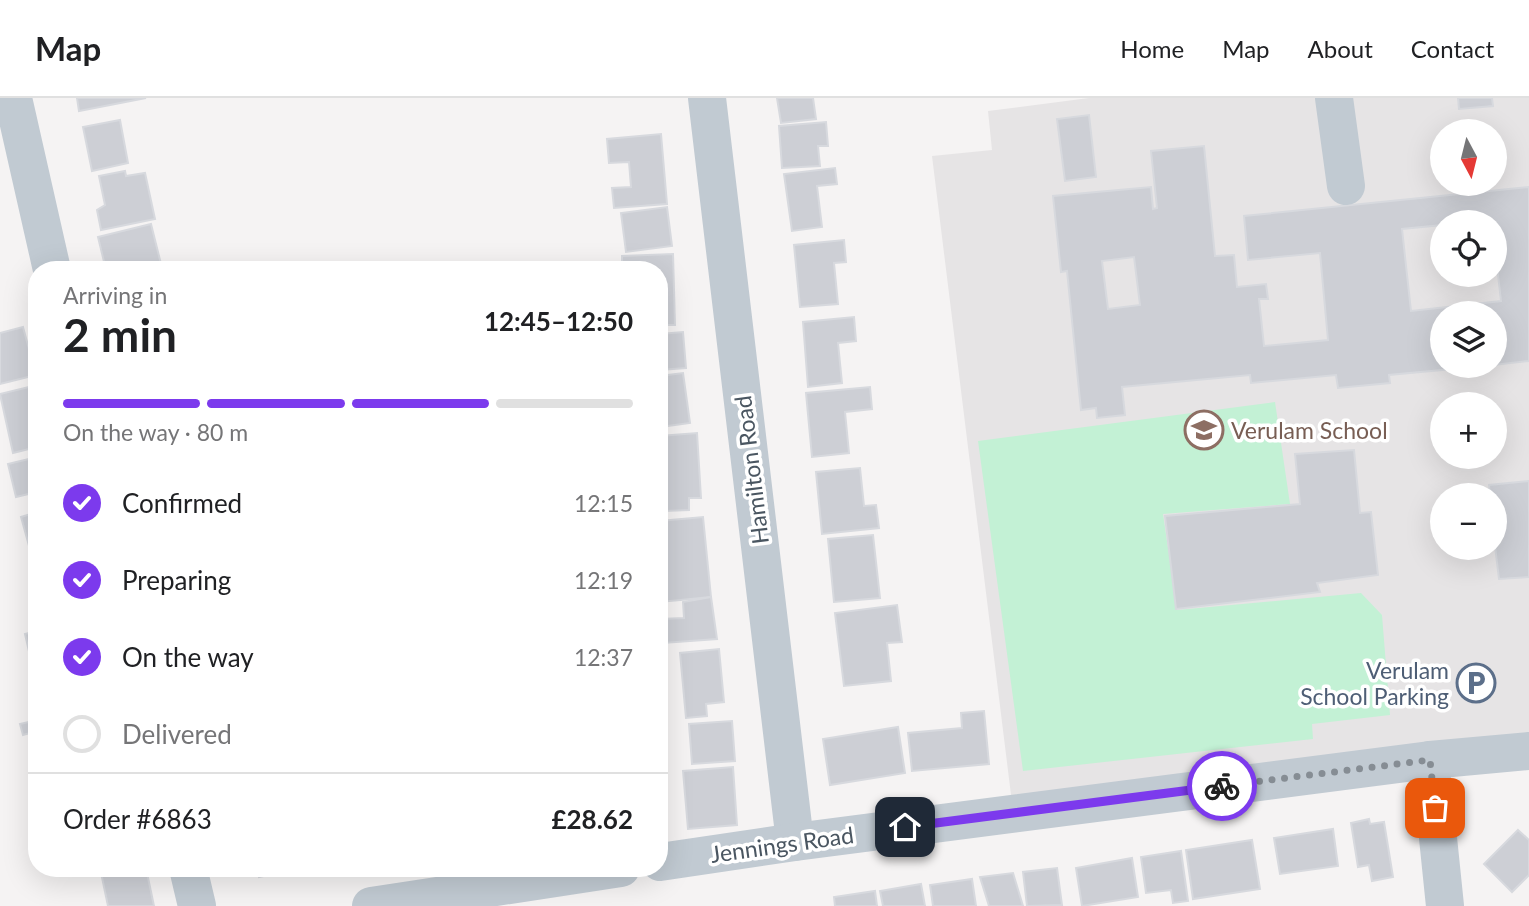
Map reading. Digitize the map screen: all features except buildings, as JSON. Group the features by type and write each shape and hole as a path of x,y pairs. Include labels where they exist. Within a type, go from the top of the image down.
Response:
{"street":[{"path":"13,98 49,261"},
{"name":"Hamilton Road","path":"707,98 795,842"},
{"path":"1334,98 1346,186"},
{"name":"Jennings Road","path":"668,861 1430,760 1529,751"},
{"path":"1430,760 1445,906"},
{"path":"190,877 197,906"},
{"path":"371,906 562,877"}],"shaded area":[{"name":"Verulam School","path":"1089,98 1529,98 1529,746 1013,811 932,156 992,150 988,111"}],"green space":[{"path":"1275,402 1290,504 1163,514 1177,610 1361,593 1382,615 1390,715 1312,724 1313,739 1023,771 978,441"}],"way so far":[{"path":"1222,786 1430,760 1435,808"}],"place":[{"name":"Verulam School","path":"1204,430"},
{"name":"Verulam School Parking","path":"1476,683"}],"route":[{"path":"905,827 1222,786"}]}
